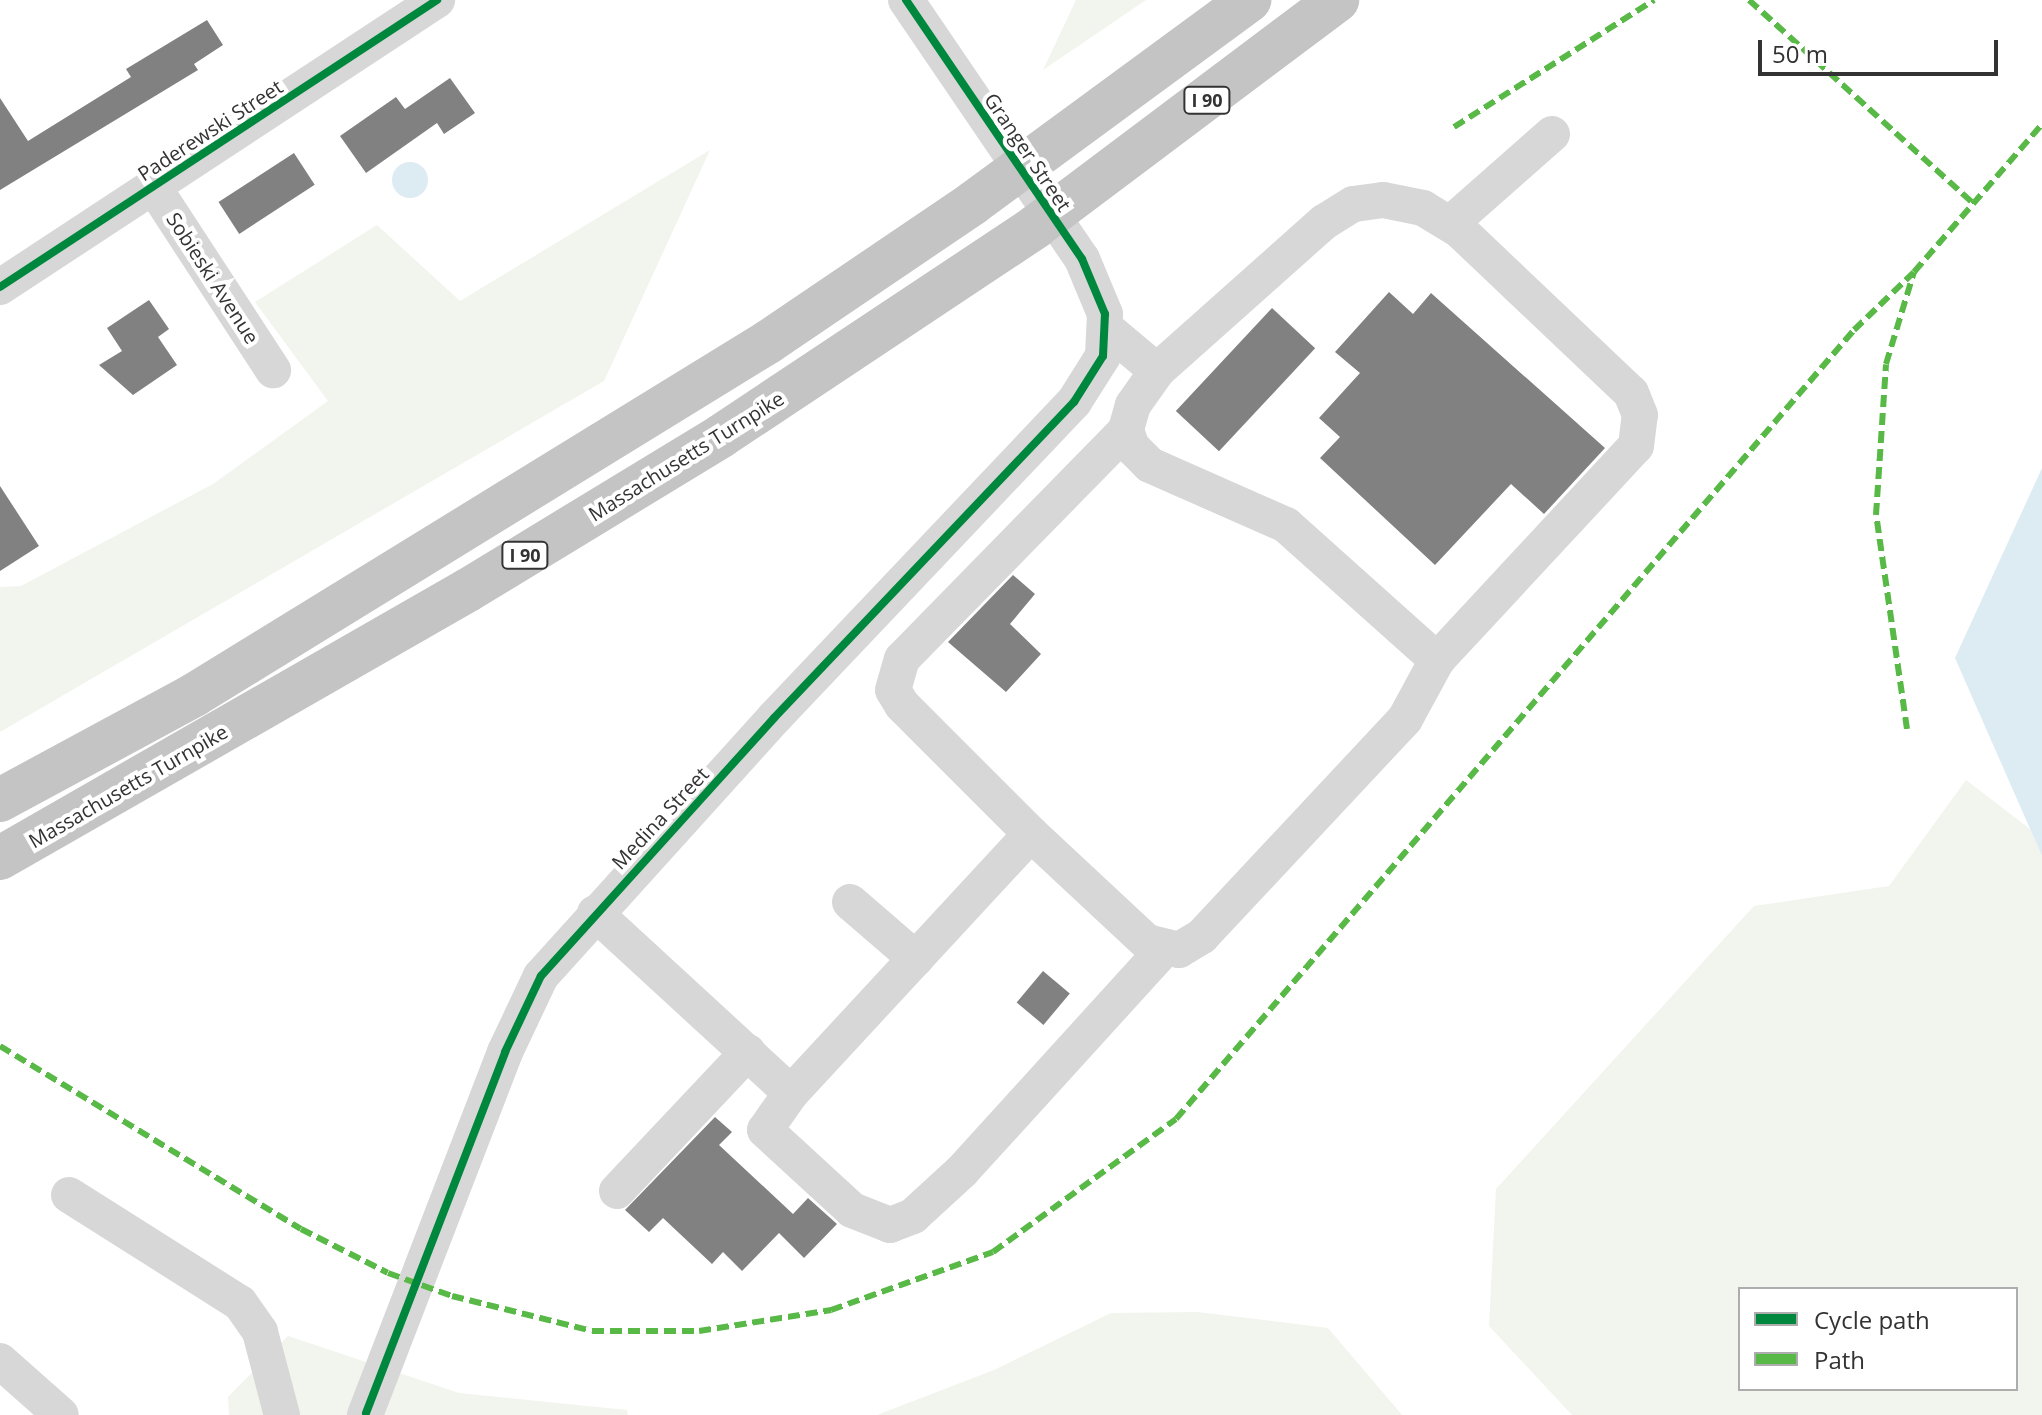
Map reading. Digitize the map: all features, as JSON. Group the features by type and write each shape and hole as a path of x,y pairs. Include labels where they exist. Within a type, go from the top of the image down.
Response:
{"highway":[{"name":"I 90","path":"0,800 194,695 768,342 1042,154 1249,0"},
{"name":"Massachusetts Turnpike","path":"0,858 468,590 708,444 1035,227 1337,0"}],"street":[{"name":"Paderewski Street","path":"0,287 437,0"},
{"name":"Granger Street","path":"906,0 1082,259 1107,329"},
{"path":"1450,224 1552,134"},
{"name":"Sobieski Avenue","path":"153,186 273,370"},
{"path":"1383,200 1423,208 1450,224 1631,393 1640,415 1636,446 1437,660 1405,719 1202,936 1179,950 1147,942 1031,834 902,705 893,690 902,659 1126,430 1133,405 1157,371 1324,222 1353,204 1383,200"},
{"path":"1107,329 1157,371"},
{"name":"Medina Street","path":"365,1414 525,1002 595,913 1074,402 1103,356 1107,329"},
{"path":"1126,430 1132,447 1150,465 1286,525 1437,660"},
{"path":"1031,834 791,1093 765,1130 852,1210 890,1225 913,1216 962,1171 1166,947"},
{"path":"850,902 916,959"},
{"path":"595,913 791,1093"},
{"path":"617,1191 748,1052"},
{"path":"69,1195 240,1303 260,1332 282,1415"},
{"path":"0,1361 61,1415"}],"shaded area":[{"path":"1076,0 1146,0 1043,70"},
{"path":"710,150 604,381 0,732 0,587 21,586 213,484 328,401 255,302 377,225 460,301"},
{"path":"410,162 423,167 428,180 423,193 410,198 397,193 392,180 397,167"},
{"path":"2042,468 2042,856 1955,658"},
{"path":"1966,780 2030,829 2042,856 2042,1415 1572,1415 1489,1326 1496,1189 1754,906 1889,886"},
{"path":"1198,1312 1328,1328 1402,1415 877,1415 994,1370 1111,1313"},
{"path":"288,1336 459,1393 627,1410 628,1415 229,1415 228,1397"}],"building":[{"path":"207,20 223,45 194,64 198,70 0,190 0,98 28,141 131,77 126,69"},
{"path":"450,78 475,113 444,134 437,123 366,173 340,136 396,97 405,109"},
{"path":"294,153 315,185 239,234 219,202"},
{"path":"1389,292 1413,314 1431,293 1605,448 1544,514 1511,484 1435,565 1320,458 1340,437 1319,418 1360,373 1335,352"},
{"path":"149,300 169,329 158,337 177,365 133,395 99,365 122,351 107,328"},
{"path":"1272,308 1315,348 1219,451 1176,411"},
{"path":"0,486 39,546 0,571"},
{"path":"1013,575 1035,594 1010,624 1041,654 1006,692 948,642"},
{"path":"1043,971 1070,993 1043,1025 1017,1002"},
{"path":"715,1117 732,1132 719,1145 793,1214 808,1198 837,1224 804,1258 779,1233 742,1271 723,1252 712,1264 663,1218 649,1232 625,1210"}],"marked path":[{"path":"1454,127 1654,0"},
{"path":"1749,0 1973,203"},
{"path":"1907,729 1876,515 1886,364 1914,272 2042,124"},
{"path":"0,1046 301,1229 388,1273 452,1296 592,1331 699,1331 831,1310 993,1252 1176,1119 1854,330 1914,272"}],"cycle path":[{"path":"0,287 437,0"},
{"path":"366,1413 505,1052 541,976 774,718 1074,402 1103,356 1105,314 1082,259 906,0"}]}
